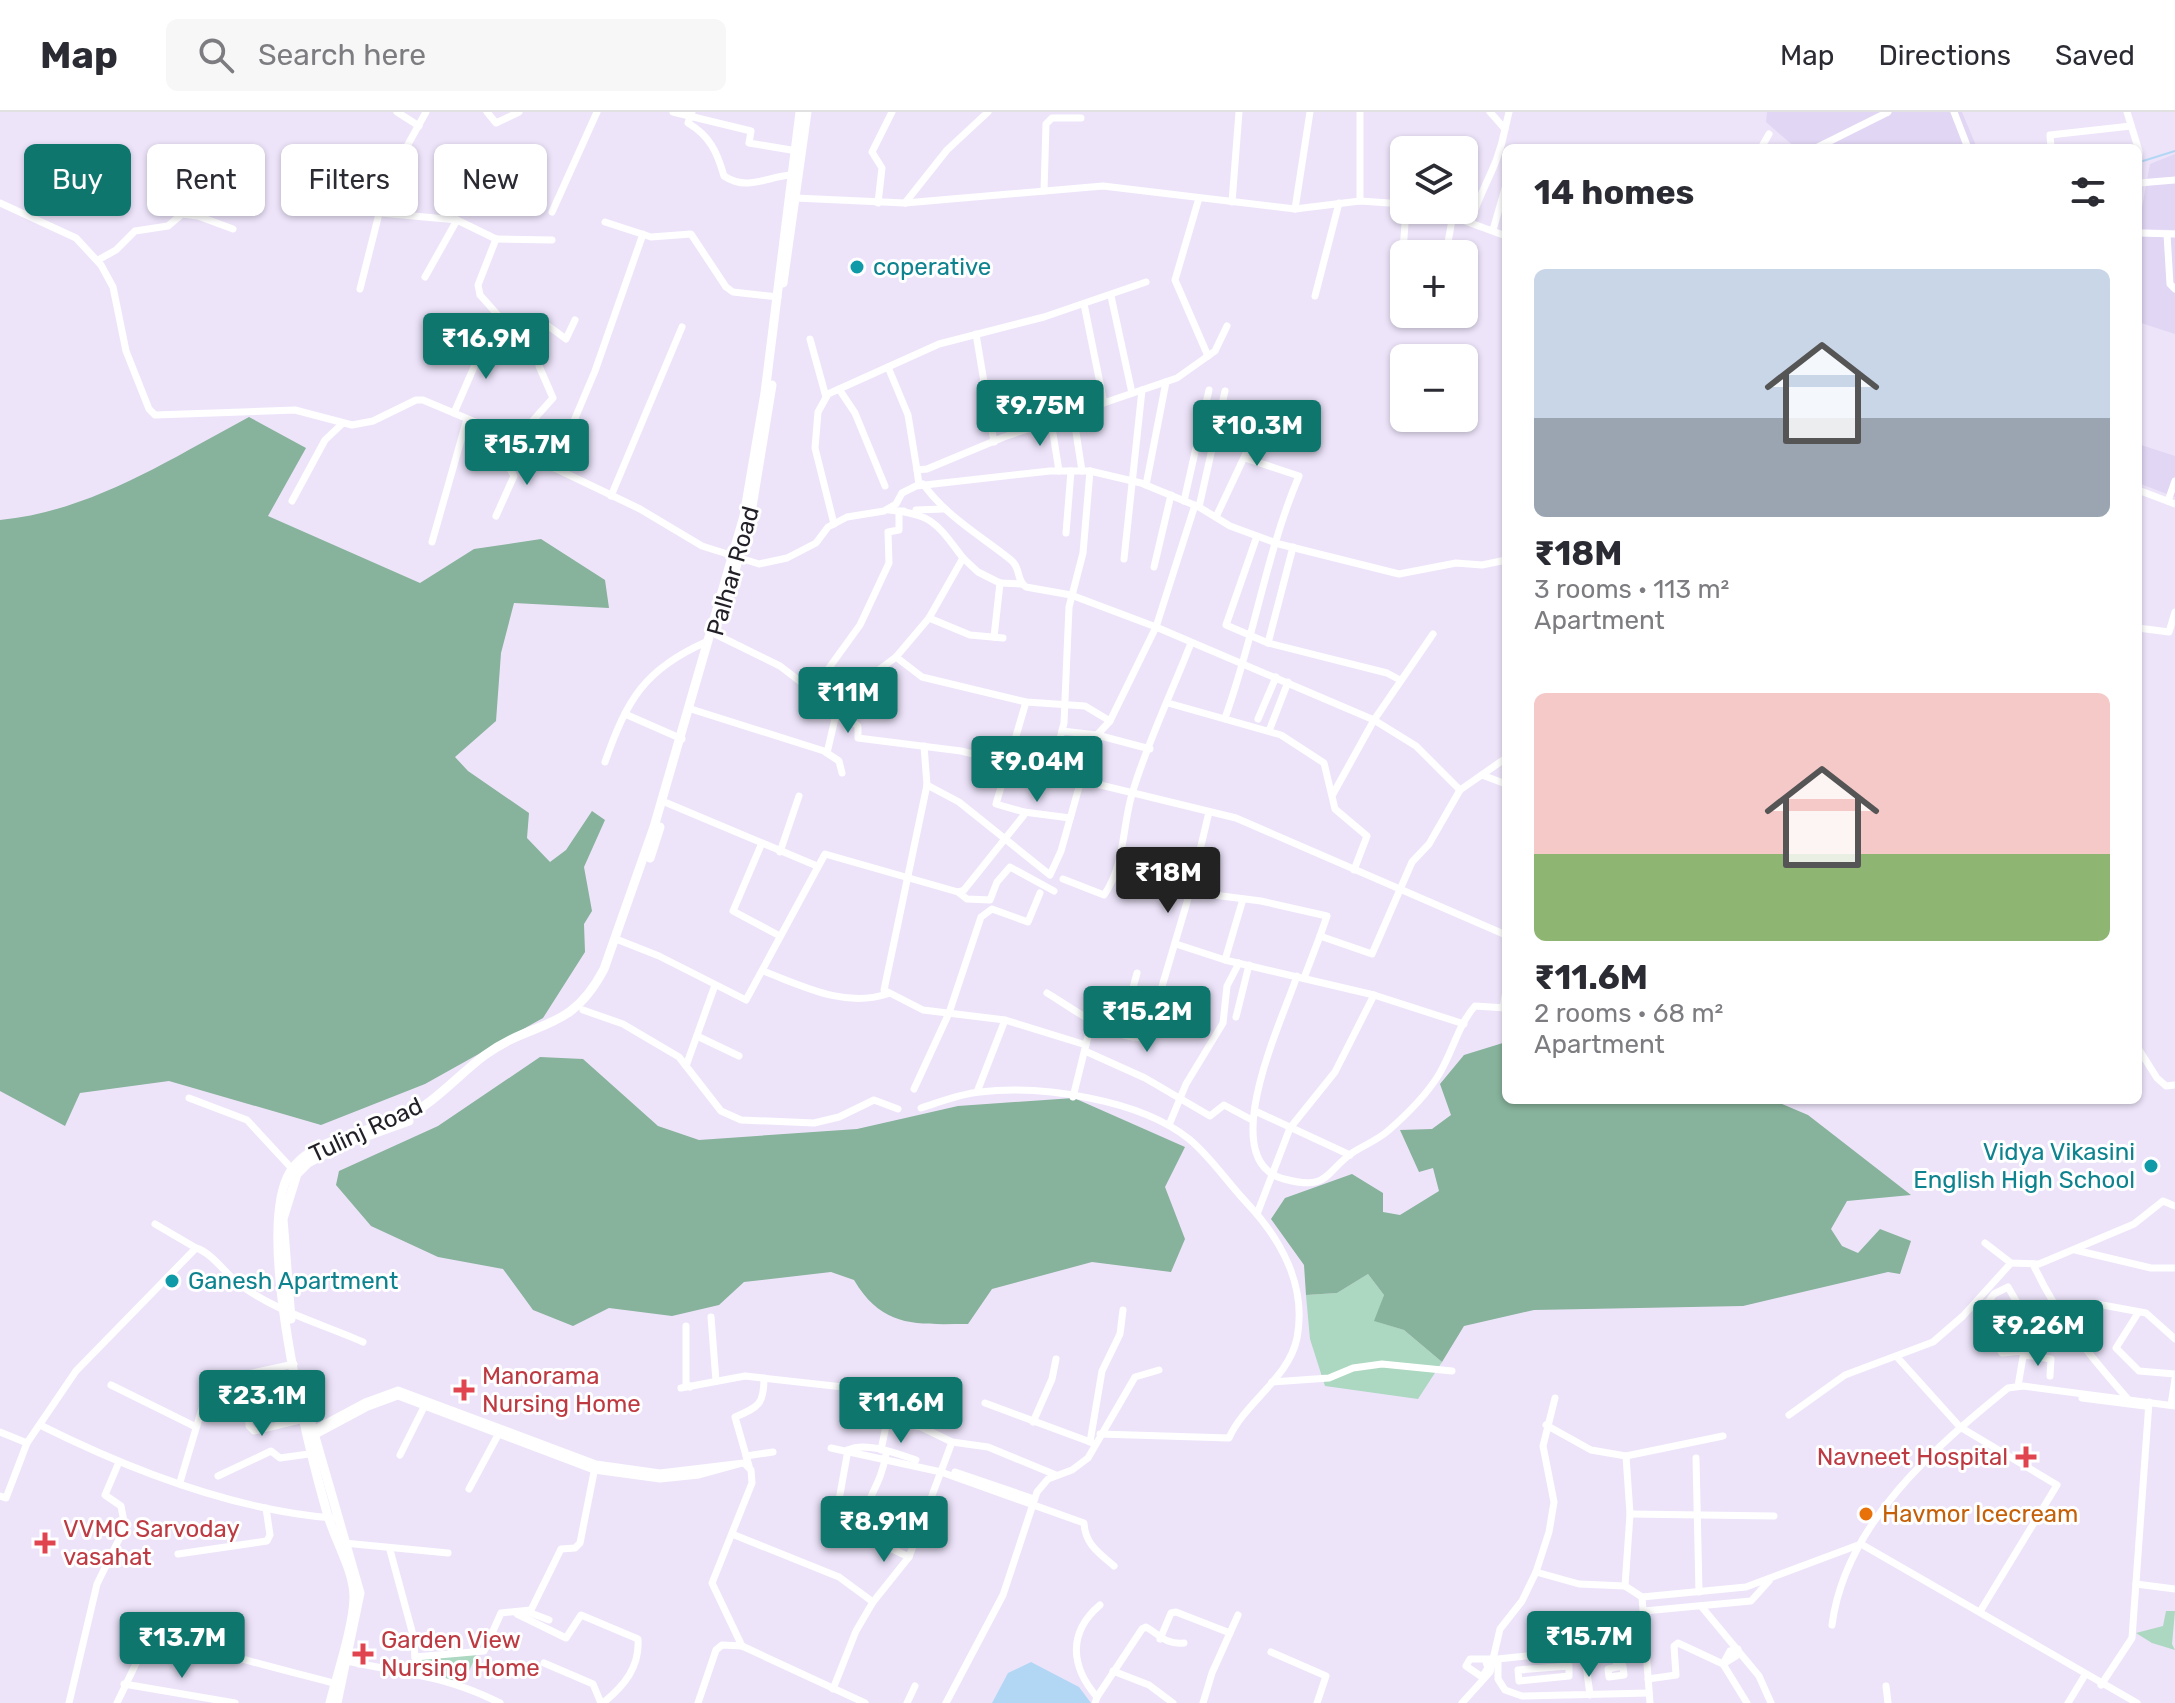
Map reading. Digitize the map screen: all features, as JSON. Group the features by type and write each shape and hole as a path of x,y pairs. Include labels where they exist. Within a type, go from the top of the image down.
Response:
{"main road":[{"name":"Palhar Road","path":"618,940 736,558 756,455 795,198 800,112"},
{"name":"Palhar Road","path":"778,297 791,175 807,112"},
{"name":"Palhar Road","path":"581,1008 601,987 667,803 706,642 736,558"},
{"name":"Tulinj Road","path":"330,1703 347,1661 361,1600 314,1453 294,1364 286,1308 283,1219 294,1172 342,1145 407,1123 495,1055 581,1008"},
{"name":"Tulinj Road","path":"286,1308 306,1418"},
{"name":"Tulinj Road","path":"337,1703 354,1597 342,1544"}],"street":[{"path":"397,112 419,126"},
{"path":"409,144 426,112"},
{"path":"487,112 496,123 519,112"},
{"path":"552,212 597,112"},
{"path":"673,112 751,131 749,143 797,151"},
{"path":"878,203 882,168 872,152 892,112"},
{"path":"1232,202 1239,112"},
{"path":"1295,209 1310,112"},
{"path":"1360,112 1360,201"},
{"path":"1490,112 1505,129"},
{"path":"1478,198 1496,169 1509,112"},
{"path":"1824,144 1888,112"},
{"path":"1954,112 1966,144"},
{"path":"2127,112 2137,144"},
{"path":"691,114 688,123 699,129 716,149 724,176 731,181 768,183 791,175"},
{"path":"905,203 947,150 983,114"},
{"path":"1044,191 1046,124 1052,118 1081,118"},
{"path":"2051,144 2050,135 2131,126"},
{"path":"1763,144 1769,134"},
{"path":"2142,184 2175,180"},
{"path":"795,198 905,203 1103,186 1295,209 1360,201 1390,203"},
{"path":"1199,198 1175,280 1208,356"},
{"path":"1493,230 1502,199"},
{"path":"0,203 76,238 98,260 113,287 126,351 149,409 155,415 295,410 322,415 342,424 373,421 416,400 467,419 702,546 759,564 787,558 816,543 834,524 847,517 887,510 920,513 978,572 1000,583 1021,584 1071,595 1156,627 1374,720 1416,746 1460,790"},
{"path":"1315,296 1339,203"},
{"path":"98,260 116,250 135,231 168,226 182,214 198,216 233,229"},
{"path":"418,214 457,220 496,239 552,240"},
{"path":"360,289 380,216"},
{"path":"425,277 457,220"},
{"path":"605,222 643,234 668,237 691,234 726,287 733,292 778,297"},
{"path":"1478,224 1502,234"},
{"path":"2142,233 2171,234 2170,284 2175,289"},
{"path":"554,468 595,371 643,234"},
{"path":"454,413 497,314 480,295 478,285 496,239"},
{"path":"834,524 815,448 818,412 826,397 939,344 1111,296 1146,282"},
{"path":"1111,296 1132,393"},
{"path":"1084,304 1104,403"},
{"path":"489,337 536,317 566,339 575,320"},
{"path":"917,470 1166,382 1215,351 1227,326"},
{"path":"611,496 682,327"},
{"path":"976,334 994,442"},
{"path":"810,339 826,397"},
{"path":"496,516 513,481 511,470 502,455 510,442 536,420 553,398 539,366"},
{"path":"888,367 908,415 921,485 970,533 1015,563 1021,584"},
{"path":"1146,485 1166,382"},
{"path":"839,389 855,413 885,486"},
{"path":"1124,559 1142,390"},
{"path":"1184,501 1209,390"},
{"path":"927,785 959,802 1005,842 1050,875 1097,735 1110,721 1156,627 1197,506 1225,391"},
{"path":"1051,773 1066,704 1071,595 1083,553 1086,471 1073,413"},
{"path":"1216,517 1256,429 1251,417"},
{"path":"432,542 467,419"},
{"path":"1051,421 1059,471"},
{"path":"292,501 325,440 342,424"},
{"path":"1225,718 1245,664 1276,543 1299,474 1245,458"},
{"path":"1066,533 1071,471"},
{"path":"887,510 902,493 921,485 1086,471 1146,485 1276,543 1399,574 1456,563 1482,565 1502,561"},
{"path":"2142,492 2171,503 2175,481"},
{"path":"1154,567 1171,495"},
{"path":"899,511 943,509"},
{"path":"813,690 860,625 889,563 888,532 899,530 899,511"},
{"path":"1257,536 1226,625 1268,643 1387,673 1400,680"},
{"path":"1268,643 1293,547"},
{"path":"827,753 837,710 864,681 896,657 929,618 963,558"},
{"path":"929,618 970,635 998,637 1000,583"},
{"path":"2142,629 2169,632 2175,612"},
{"path":"715,634 780,666 858,726 858,738 1010,761 1132,795 1236,818 1502,933"},
{"path":"1333,794 1374,720 1433,634"},
{"path":"605,762 625,714 659,666 706,642"},
{"path":"1063,879 1104,895 1118,866 1132,795 1191,643"},
{"path":"896,657 922,677 1026,702 1085,706 1110,721"},
{"path":"1258,719 1276,677"},
{"path":"1269,731 1288,682"},
{"path":"1026,702 996,804 1024,812 1070,818"},
{"path":"1168,703 1269,731 1297,743 1324,763 1335,809 1367,836 1354,870"},
{"path":"691,709 827,753 839,761 842,773"},
{"path":"625,714 681,738"},
{"path":"1062,731 1097,735 1150,749"},
{"path":"887,994 883,985 927,785 924,746"},
{"path":"1320,936 1372,954 1412,862 1429,844 1460,790 1502,761"},
{"path":"1482,775 1502,782"},
{"path":"780,852 799,796"},
{"path":"667,803 817,866"},
{"path":"958,892 964,890 1005,842 1024,812"},
{"path":"1047,993 1092,1020 1121,1032 1147,1037 1176,944 1209,812"},
{"path":"761,845 733,911 780,936"},
{"path":"618,940 746,1000 825,854 958,892 971,900 990,900 997,882 1010,867 1054,891"},
{"path":"914,1089 949,1013 981,917 992,909 1028,922 1040,893"},
{"path":"1190,893 1243,899 1327,916 1263,1072 1252,1120 1254,1154 1271,1174 1301,1183 1317,1182 1334,1173 1350,1155 1389,1131 1433,1083 1475,1006 1502,1008"},
{"path":"1225,960 1243,899"},
{"path":"1176,944 1225,960 1374,995 1464,1024"},
{"path":"1169,1125 1180,1099 1223,1023 1227,986 1239,963"},
{"path":"1236,1017 1249,965"},
{"path":"763,971 842,998 862,1000 887,994 923,1010 1005,1020 1086,1048 1210,1116 1224,1105 1252,1120"},
{"path":"1121,1032 1137,973"},
{"path":"686,1066 715,985"},
{"path":"1257,1214 1290,1128 1335,1072 1374,995"},
{"path":"581,1008 623,1024 679,1057 721,1111 741,1120 814,1123 839,1117 874,1100 898,1109"},
{"path":"977,1092 1005,1020"},
{"path":"1073,1097 1092,1020"},
{"path":"697,1036 739,1056"},
{"path":"2142,1054 2157,1078 2166,1086 2175,1085"},
{"path":"921,1108 977,1092 1007,1090 1096,1099 1169,1125 1191,1140 1257,1214 1294,1274 1299,1314 1296,1341 1272,1382 1235,1424 1229,1438 1100,1434"},
{"path":"189,1098 247,1120 294,1172"},
{"path":"1255,1111 1350,1155"},
{"path":"1985,1243 2011,1263 2033,1264 2075,1250 2147,1217 2163,1201 2175,1206"},
{"path":"155,1224 207,1253 218,1267 254,1295 363,1342"},
{"path":"0,1496 6,1498 27,1443 76,1371 196,1248"},
{"path":"2075,1250 2151,1268 2175,1268"},
{"path":"1789,1415 1845,1375 1933,1342 1963,1316 2011,1263"},
{"path":"2033,1264 2053,1307 2127,1398"},
{"path":"2018,1386 2024,1353 2037,1344 2038,1339 2008,1287 1994,1294 1978,1309 1977,1317 2000,1351 2024,1353 2051,1359 2050,1376"},
{"path":"1988,1302 2024,1353"},
{"path":"2072,1334 2088,1321 2091,1308 2097,1304 2146,1313 2175,1339"},
{"path":"1092,1443 1102,1371 1120,1334 1123,1310"},
{"path":"1832,1625 1835,1603 1861,1544 1911,1472 2008,1388 2018,1386 2174,1407 2175,1376 2139,1371 2116,1348 2138,1313"},
{"path":"711,1317 716,1381"},
{"path":"686,1326 685,1387 745,1376 852,1388 876,1396 874,1410 887,1421 921,1427 952,1442 988,1447 1056,1475"},
{"path":"1897,1357 1960,1427 2057,1485 1981,1610"},
{"path":"1033,1422 1052,1379 1056,1359"},
{"path":"294,1364 248,1374 249,1426 254,1431 306,1418"},
{"path":"1272,1382 1329,1378 1353,1368 1382,1364 1452,1371"},
{"path":"946,1703 1003,1595 1033,1501 1042,1485 1082,1464 1135,1377 1159,1370"},
{"path":"742,1646 713,1589 752,1483 735,1417 758,1409 762,1402 764,1378"},
{"path":"111,1385 196,1427"},
{"path":"310,1435 365,1402 398,1390 595,1467"},
{"path":"2072,1394 2127,1398 2149,1404"},
{"path":"310,1435 389,1398 407,1398 448,1411 498,1435 595,1467 660,1479 699,1475 773,1452"},
{"path":"1462,1703 1490,1672 1488,1659 1500,1629 1522,1601 1536,1572 1549,1532 1554,1502 1543,1446 1555,1398"},
{"path":"985,1403 1092,1443"},
{"path":"2101,1685 2132,1638 2149,1404"},
{"path":"180,1482 203,1405"},
{"path":"400,1455 425,1405"},
{"path":"859,1535 865,1506 885,1472 887,1421"},
{"path":"40,1425 119,1462 180,1482 289,1515 333,1518"},
{"path":"1546,1425 1591,1450 1626,1456 1723,1436"},
{"path":"0,1432 27,1443"},
{"path":"469,1489 498,1435"},
{"path":"833,1689 856,1631 873,1602 909,1557 952,1442"},
{"path":"831,1448 884,1453 1033,1501 1084,1523 1086,1538 1092,1547 1114,1566"},
{"path":"848,1450 835,1522 909,1557"},
{"path":"218,1476 271,1451 280,1458 314,1453"},
{"path":"1625,1586 1630,1514 1626,1456"},
{"path":"1696,1458 1699,1592"},
{"path":"69,1703 97,1584 125,1527 121,1506 105,1495 119,1462"},
{"path":"528,1612 561,1549 575,1548 580,1543 595,1467"},
{"path":"178,1554 267,1541 270,1535 266,1508"},
{"path":"1630,1514 1774,1516"},
{"path":"732,1534 839,1577 873,1602"},
{"path":"342,1544 448,1553"},
{"path":"1536,1572 1579,1584 1625,1586 1642,1597 1746,1587 1861,1544"},
{"path":"1861,1544 1981,1610 2101,1685 2137,1703"},
{"path":"390,1550 413,1635 417,1672"},
{"path":"1644,1611 1751,1601 1769,1580"},
{"path":"2136,1584 2175,1589"},
{"path":"1746,1587 1751,1601"},
{"path":"1642,1597 1650,1703"},
{"path":"1100,1605 1075,1641 1079,1671 1096,1700 1142,1629 1151,1630 1160,1639 1184,1643"},
{"path":"1701,1606 1759,1676 1771,1703"},
{"path":"415,1657 484,1651 498,1618 504,1612 528,1612 549,1620"},
{"path":"1160,1639 1171,1613 1176,1612 1230,1633"},
{"path":"515,1613 566,1638 581,1615 638,1639 631,1676 602,1703 593,1684 544,1663"},
{"path":"1203,1703 1238,1615"},
{"path":"117,1703 154,1626 180,1639 232,1657 338,1684"},
{"path":"1614,1640 1617,1667"},
{"path":"1648,1679 1676,1675 1674,1646 1678,1643 1723,1664 1747,1703"},
{"path":"698,1703 718,1647 742,1646 865,1703"},
{"path":"1723,1664 1730,1651 1738,1649"},
{"path":"1590,1695 1584,1650 1498,1659 1498,1679 1505,1690 1522,1696 1553,1698 1649,1693"},
{"path":"1602,1654 1646,1650"},
{"path":"1271,1652 1326,1676 1317,1703"},
{"path":"347,1661 417,1672 463,1685 496,1702"},
{"path":"1569,1666 1569,1676 1555,1678 1519,1681 1518,1670 1569,1666"},
{"path":"1113,1671 1155,1688 1173,1703"},
{"path":"2068,1703 2085,1675"},
{"path":"1553,1698 1555,1678"},
{"path":"124,1684 235,1703"},
{"path":"907,1703 915,1686"},
{"path":"1886,1686 1888,1703"}],"shaded area":[{"path":"1767,112 1962,112 1975,144 1791,144 1766,122"},
{"path":"2175,154 2175,230 2142,229 2142,207 2150,164"},
{"path":"2142,235 2175,236 2175,334 2142,323"},
{"path":"2142,445 2175,456 2175,497 2142,485"}],"green space":[{"path":"249,417 306,448 268,516 420,583 474,549 541,539 605,580 609,608 514,603 501,653 496,721 455,757 468,771 529,813 527,838 550,862 566,850 592,811 605,820 584,867 592,911 584,924 585,952 543,1018 425,1084 321,1125 169,1081 80,1093 65,1126 0,1091 0,520 34,515 98,495 160,466"},
{"path":"1502,1043 1502,1104 1782,1104 1808,1115 1911,1195 1847,1201 1831,1229 1842,1246 1858,1253 1880,1229 1911,1241 1900,1274 1888,1272 1743,1306 1534,1310 1464,1326 1442,1362 1404,1330 1374,1321 1384,1295 1368,1274 1337,1293 1306,1295 1304,1265 1271,1219 1285,1198 1352,1174 1383,1193 1383,1212 1400,1215 1439,1191 1433,1168 1419,1172 1400,1130 1432,1129 1451,1115 1440,1084 1464,1055"},
{"path":"540,1057 583,1059 658,1126 699,1140 857,1129 958,1106 1074,1098 1185,1147 1165,1187 1185,1239 1171,1272 1092,1262 992,1289 968,1324 917,1323 889,1315 865,1296 854,1280 831,1272 744,1282 719,1305 672,1316 609,1308 573,1326 533,1310 503,1269 438,1257 371,1226 336,1185 339,1171 438,1126"},
{"path":"1368,1274 1384,1295 1375,1321 1404,1330 1442,1362 1418,1399 1325,1386 1310,1339 1306,1295 1337,1293"},
{"path":"2166,1611 2175,1611 2172,1644 2175,1650 2152,1643 2136,1633 2163,1626"},
{"path":"477,1653 463,1685 417,1672 415,1657"}],"water":[{"path":"1031,1662 1079,1687 1091,1703 992,1703 1008,1673"}],"waterway":[{"path":"2143,161 2175,151"}],"place":[{"name":"coperative","path":"857,267"},
{"name":"Vidya Vikasini English High School","path":"2151,1166"},
{"name":"Ganesh Apartment","path":"172,1281"},
{"name":"Manorama Nursing Home","path":"464,1390"},
{"name":"Navneet Hospital","path":"2026,1457"},
{"name":"Havmor Icecream","path":"1866,1514"},
{"name":"VVMC Sarvoday vasahat","path":"45,1543"},
{"name":"Garden View Nursing Home","path":"363,1654"}]}
